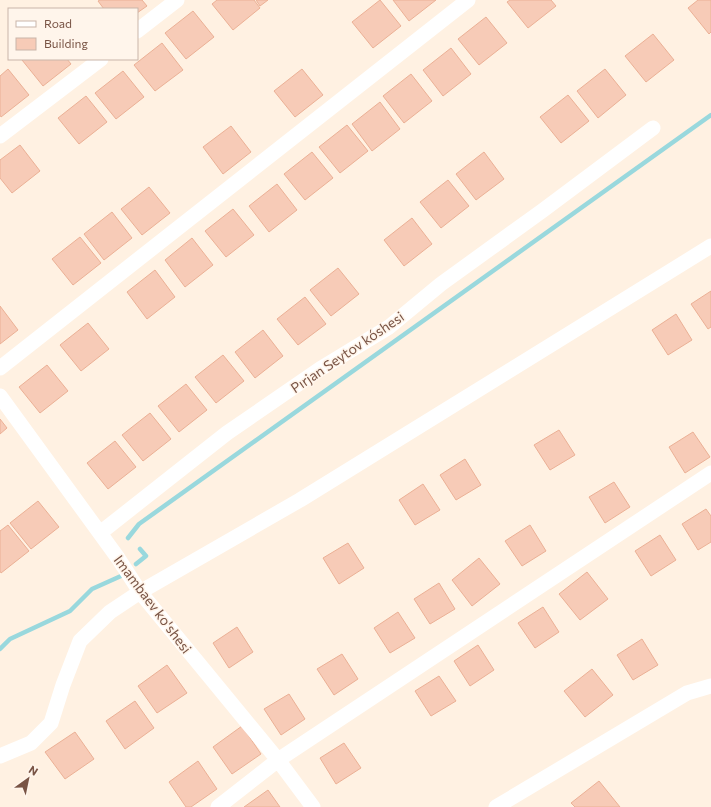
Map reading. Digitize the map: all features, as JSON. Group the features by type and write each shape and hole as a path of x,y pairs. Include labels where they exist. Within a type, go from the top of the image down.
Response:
{"street":[{"path":"138,30 178,0"},
{"path":"0,368 468,0"},
{"path":"0,136 100,60"},
{"name":"Pırjan Seytov kóshesi","path":"100,533 227,433 320,369 389,327 440,284 542,211 653,128"},
{"path":"0,756 31,743 51,723 63,685 80,641 110,612 140,592 300,500 711,246"},
{"name":"Imambaev ko'shesi","path":"0,396 100,533 140,592 278,760 313,807"},
{"path":"218,807 278,760 711,473"},
{"path":"496,807 687,693 711,686"}],"building":[{"path":"142,0 147,6 138,12 138,8 103,8 98,1"},
{"path":"217,0 254,0 260,8 233,30 212,4"},
{"path":"256,0 268,0 260,6"},
{"path":"380,0 401,26 373,48 352,22"},
{"path":"393,0 436,0 409,21"},
{"path":"510,0 551,0 556,6 528,28 507,2"},
{"path":"698,0 711,0 711,32 709,34 688,8"},
{"path":"193,11 214,37 186,59 165,33"},
{"path":"486,17 507,43 479,65 458,39"},
{"path":"653,34 674,60 646,82 625,56"},
{"path":"162,43 183,70 155,91 134,65"},
{"path":"451,48 471,74 443,96 423,70"},
{"path":"22,60 68,60 71,64 43,86"},
{"path":"8,69 29,95 1,117 0,76"},
{"path":"302,69 323,95 295,117 274,91"},
{"path":"605,69 626,95 598,118 577,91"},
{"path":"123,71 144,97 116,119 95,93"},
{"path":"411,74 432,101 404,123 383,96"},
{"path":"568,95 589,121 561,143 540,117"},
{"path":"86,96 107,122 79,144 58,118"},
{"path":"380,102 400,129 372,151 352,124"},
{"path":"347,125 368,151 340,173 319,147"},
{"path":"231,126 251,152 223,174 203,147"},
{"path":"20,145 40,171 12,193 0,178 0,160"},
{"path":"312,152 333,178 305,200 284,174"},
{"path":"484,152 504,179 476,200 456,174"},
{"path":"448,180 469,206 441,228 420,202"},
{"path":"277,184 297,210 269,232 249,206"},
{"path":"149,187 170,213 142,235 121,209"},
{"path":"233,209 254,235 226,257 205,231"},
{"path":"112,212 132,238 104,260 84,234"},
{"path":"412,218 432,244 404,266 384,240"},
{"path":"80,237 101,263 73,285 52,259"},
{"path":"192,238 213,265 185,287 165,260"},
{"path":"338,268 359,294 331,316 310,290"},
{"path":"155,270 175,297 147,319 127,292"},
{"path":"711,291 711,327 708,329 691,304"},
{"path":"305,297 326,324 298,345 277,319"},
{"path":"0,306 18,330 0,344"},
{"path":"676,314 692,340 668,355 652,330"},
{"path":"88,323 109,349 81,371 60,345"},
{"path":"263,330 283,356 255,378 235,352"},
{"path":"223,355 244,381 216,403 195,377"},
{"path":"47,365 68,391 40,413 19,387"},
{"path":"186,384 207,410 179,432 158,406"},
{"path":"150,413 171,439 143,461 122,435"},
{"path":"0,419 7,428 0,434"},
{"path":"559,430 575,455 550,470 534,445"},
{"path":"693,432 710,457 685,473 669,447"},
{"path":"115,441 136,467 108,489 87,463"},
{"path":"465,459 481,485 456,500 440,475"},
{"path":"614,482 630,507 605,523 589,497"},
{"path":"423,484 440,510 415,525 399,500"},
{"path":"38,501 59,527 31,549 10,523"},
{"path":"706,509 711,516 711,542 698,550 682,524"},
{"path":"8,525 29,551 1,573 0,531"},
{"path":"530,525 546,551 522,566 505,541"},
{"path":"660,535 676,560 651,576 635,551"},
{"path":"348,543 364,568 339,584 323,558"},
{"path":"479,558 500,584 472,606 452,580"},
{"path":"587,572 608,599 580,620 559,594"},
{"path":"439,583 455,609 430,624 414,599"},
{"path":"543,607 559,632 535,648 518,623"},
{"path":"398,612 415,638 390,653 374,628"},
{"path":"237,627 253,652 229,668 213,643"},
{"path":"642,639 658,665 633,680 617,655"},
{"path":"478,645 494,670 470,686 454,661"},
{"path":"342,654 358,679 334,695 317,669"},
{"path":"167,665 187,693 157,713 138,686"},
{"path":"592,669 613,695 585,717 564,691"},
{"path":"439,676 456,701 431,716 415,691"},
{"path":"289,694 305,719 281,735 264,709"},
{"path":"135,701 154,728 125,749 106,721"},
{"path":"242,726 261,754 232,774 213,747"},
{"path":"75,732 94,759 65,779 45,752"},
{"path":"344,743 361,768 336,784 320,758"},
{"path":"198,761 217,789 191,807 186,807 169,782"},
{"path":"599,781 620,807 575,807 571,803"},
{"path":"268,790 280,807 244,807"}],"waterway":[{"path":"128,538 139,524 711,115"},
{"path":"136,564 146,556 140,549"},
{"path":"0,649 10,639 70,611 92,589 121,576"}]}
